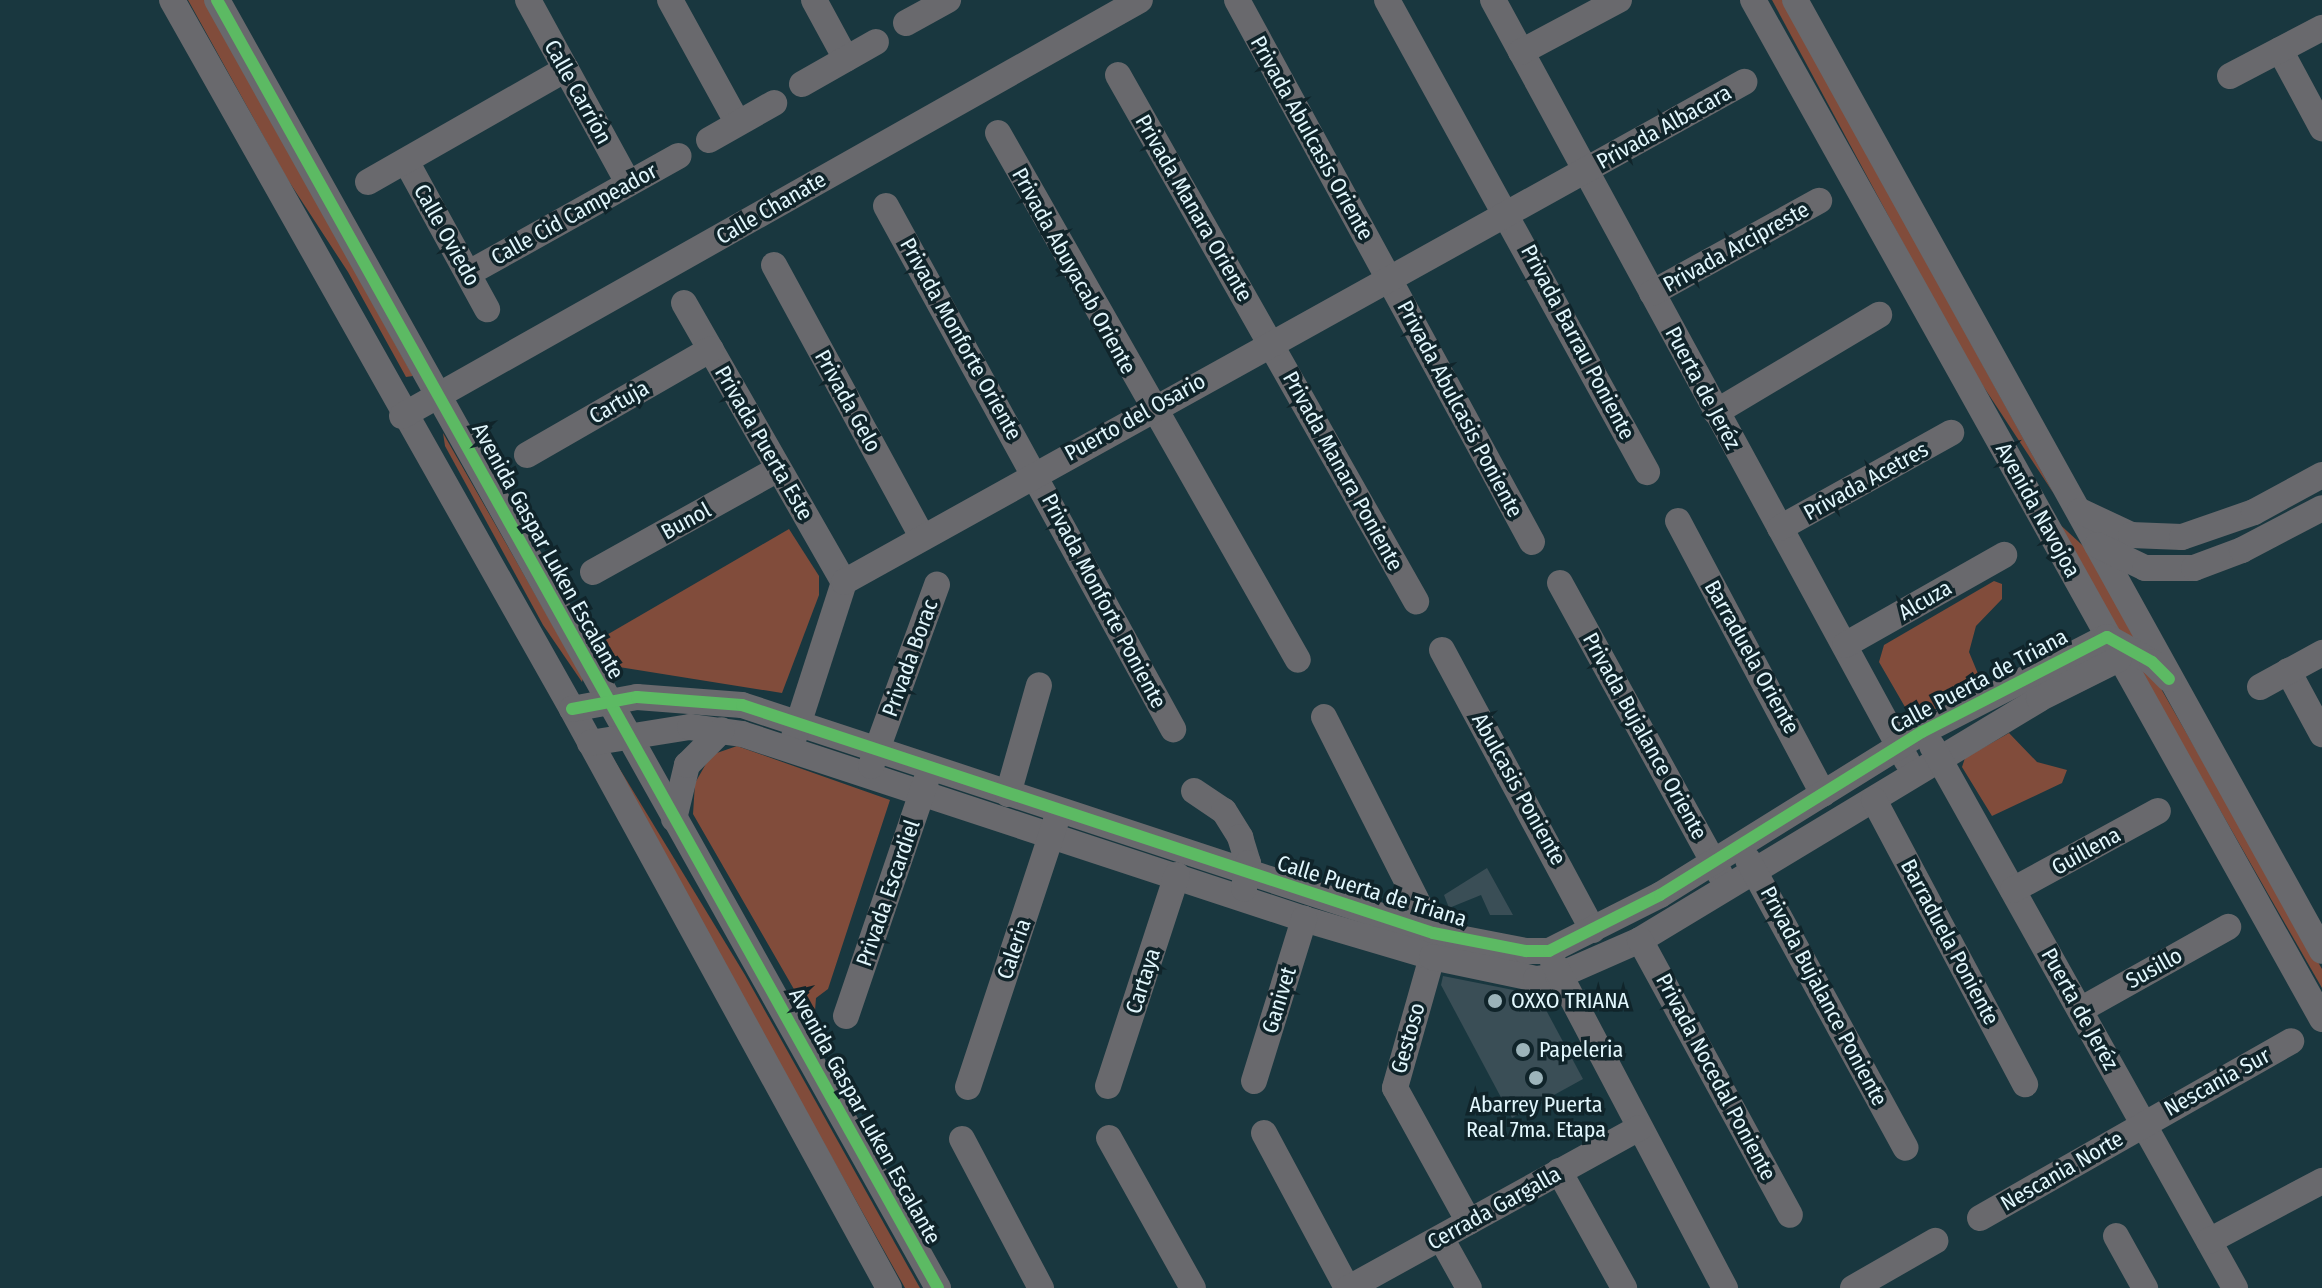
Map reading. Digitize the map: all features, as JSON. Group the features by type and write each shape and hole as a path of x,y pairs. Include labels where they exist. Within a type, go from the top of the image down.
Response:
{"street":[{"path":"172,0 402,416 572,709 889,1288"},
{"name":"Avenida Gaspar Luken Escalante","path":"217,0 938,1288"},
{"name":"Calle Carrión","path":"528,0 628,183"},
{"path":"670,0 737,122"},
{"path":"814,0 846,59"},
{"path":"906,23 948,0"},
{"name":"Calle Chanate","path":"402,416 1140,0"},
{"name":"Privada Abulcasis Oriente","path":"1237,0 1388,277"},
{"name":"Privada Barrau Poniente","path":"1387,0 1647,472"},
{"name":"Puerta de Jeréz","path":"1493,0 1584,172 1845,645 1897,748 1917,774"},
{"path":"1521,52 1619,0"},
{"name":"Avenida Navojoa","path":"1753,0 2322,1019"},
{"name":"Avenida Navojoa","path":"1795,0 2322,951"},
{"path":"2230,76 2322,28"},
{"path":"802,84 876,42"},
{"path":"2280,50 2322,128"},
{"path":"368,182 566,69"},
{"name":"Privada Manara Oriente","path":"1118,75 1269,342"},
{"name":"Privada Albacara","path":"1584,172 1744,82"},
{"path":"709,140 774,103"},
{"name":"Privada Abuyacab Oriente","path":"998,133 1151,409 1298,660"},
{"name":"Calle Cid Campeador","path":"469,273 678,156"},
{"name":"Calle Oviedo","path":"406,161 487,309"},
{"name":"Puerto del Osario","path":"844,582 1269,342 1584,172"},
{"name":"Privada Arcipreste","path":"1652,293 1819,201"},
{"name":"Privada Monforte Oriente","path":"886,206 1035,472"},
{"name":"Privada Gelo","path":"774,265 922,537"},
{"name":"Privada Abulcasis Poniente","path":"1388,277 1532,542"},
{"name":"Privada Puerta Este","path":"684,303 844,582"},
{"path":"1716,412 1879,315"},
{"name":"Privada Manara Poniente","path":"1269,342 1416,601"},
{"name":"Cartuja","path":"527,455 711,349"},
{"name":"Privada Acetres","path":"1780,528 1951,433"},
{"name":"Bunol","path":"593,572 778,469"},
{"name":"Privada Monforte Poniente","path":"1035,472 1173,729"},
{"path":"2080,511 2112,530 2168,538 2254,512 2322,475"},
{"path":"2026,489 2098,546 2129,562 2167,571 2215,561 2322,508"},
{"path":"2254,512 2268,536"},
{"name":"Barraduela Oriente","path":"1678,521 1823,794"},
{"path":"2137,616 2148,586 2167,571 2168,538"},
{"name":"Alcuza","path":"1845,645 2004,555"},
{"path":"789,751 844,582"},
{"name":"Privada Bujalance Oriente","path":"1560,583 1711,863 1731,888"},
{"name":"Privada Borac","path":"868,777 937,585"},
{"path":"2113,648 2152,662 2169,679"},
{"name":"Calle Puerta de Triana","path":"590,743 690,727 722,730 868,777 1008,794 1056,823 1177,875 1245,886 1304,919 1433,945 1549,951 1593,930 1711,863 1922,732 2033,689 2113,648"},
{"name":"Abulcasis Poniente","path":"1442,650 1593,930"},
{"path":"2260,687 2322,653"},
{"path":"2288,671 2322,734"},
{"path":"1008,794 1039,685"},
{"name":"Calle Puerta de Triana","path":"572,709 608,699 688,698 742,705 876,752 925,782 1433,945 1515,978 1558,976 1640,940 1917,774 2033,689"},
{"path":"688,698 690,727"},
{"path":"1324,717 1433,945"},
{"path":"674,819 687,765 722,730"},
{"name":"Puerta de Jeréz","path":"1922,732 1941,758 2235,1288"},
{"name":"Privada Escardiel","path":"846,1016 925,782"},
{"path":"1194,791 1231,821 1246,852 1245,886"},
{"name":"Barraduela Poniente","path":"1874,800 2025,1084"},
{"name":"Guillena","path":"2013,890 2158,811"},
{"name":"Caleria","path":"968,1087 1056,823"},
{"name":"Privada Bujalance Poniente","path":"1738,847 1757,872 1906,1148"},
{"name":"Cartaya","path":"1108,1086 1177,875"},
{"name":"Ganivet","path":"1254,1081 1304,919"},
{"name":"Susillo","path":"2080,1010 2228,927"},
{"name":"Privada Nocedal Poniente","path":"1640,940 1790,1215"},
{"name":"Gestoso","path":"1433,945 1395,1088 1469,1222"},
{"path":"1549,951 1558,976 1725,1288"},
{"name":"Nescania Sur","path":"2143,1124 2291,1041"},
{"name":"Nescania Norte","path":"1980,1218 2143,1124"},
{"name":"Cerrada Gargalla","path":"1348,1288 1639,1128"},
{"path":"1264,1133 1348,1288"},
{"path":"1109,1138 1193,1288"},
{"path":"962,1139 1041,1288"},
{"path":"1559,1171 1624,1288"},
{"path":"2209,1241 2322,1181"},
{"path":"2116,1236 2145,1288"},
{"path":"1441,1238 1469,1288"},
{"path":"1853,1288 1935,1241"}],"shaded area":[{"path":"188,0 205,0 413,376 406,377 348,272 286,177"},
{"path":"1772,0 1782,0 2054,494 1966,360"},
{"path":"443,433 583,678 582,682 543,625 445,446"},
{"path":"2055,520 2092,554 2139,641 2124,642"},
{"path":"789,529 819,576 819,595 782,693 619,667 598,640"},
{"path":"1994,581 2002,584 2002,599 1976,626 1969,652 1981,681 1927,714 1905,707 1879,662 1884,645"},
{"path":"2144,659 2322,969 2322,988 2134,660"},
{"path":"2009,733 2037,762 2067,770 2062,783 1992,816 1962,767 1965,758"},
{"path":"737,746 890,800 828,989 816,998 814,1024 693,814 695,783 711,755"},
{"path":"613,758 745,975 920,1288 905,1288 611,764"}],"building":[{"path":"1487,868 1513,915 1490,915 1481,895 1449,908 1444,895"},
{"path":"1443,976 1538,995 1583,1079 1512,1118 1441,985"}],"cycle path":[{"path":"217,0 938,1288"},
{"path":"572,709 637,697 742,705 1433,933 1526,951 1549,951 1660,895 1922,732 2107,637 2152,662 2169,679"}],"place":[{"name":"OXXO TRIANA","path":"1495,1001"},
{"name":"Papeleria","path":"1523,1050"},
{"name":"Abarrey Puerta Real 7ma. Etapa","path":"1536,1078"}]}
